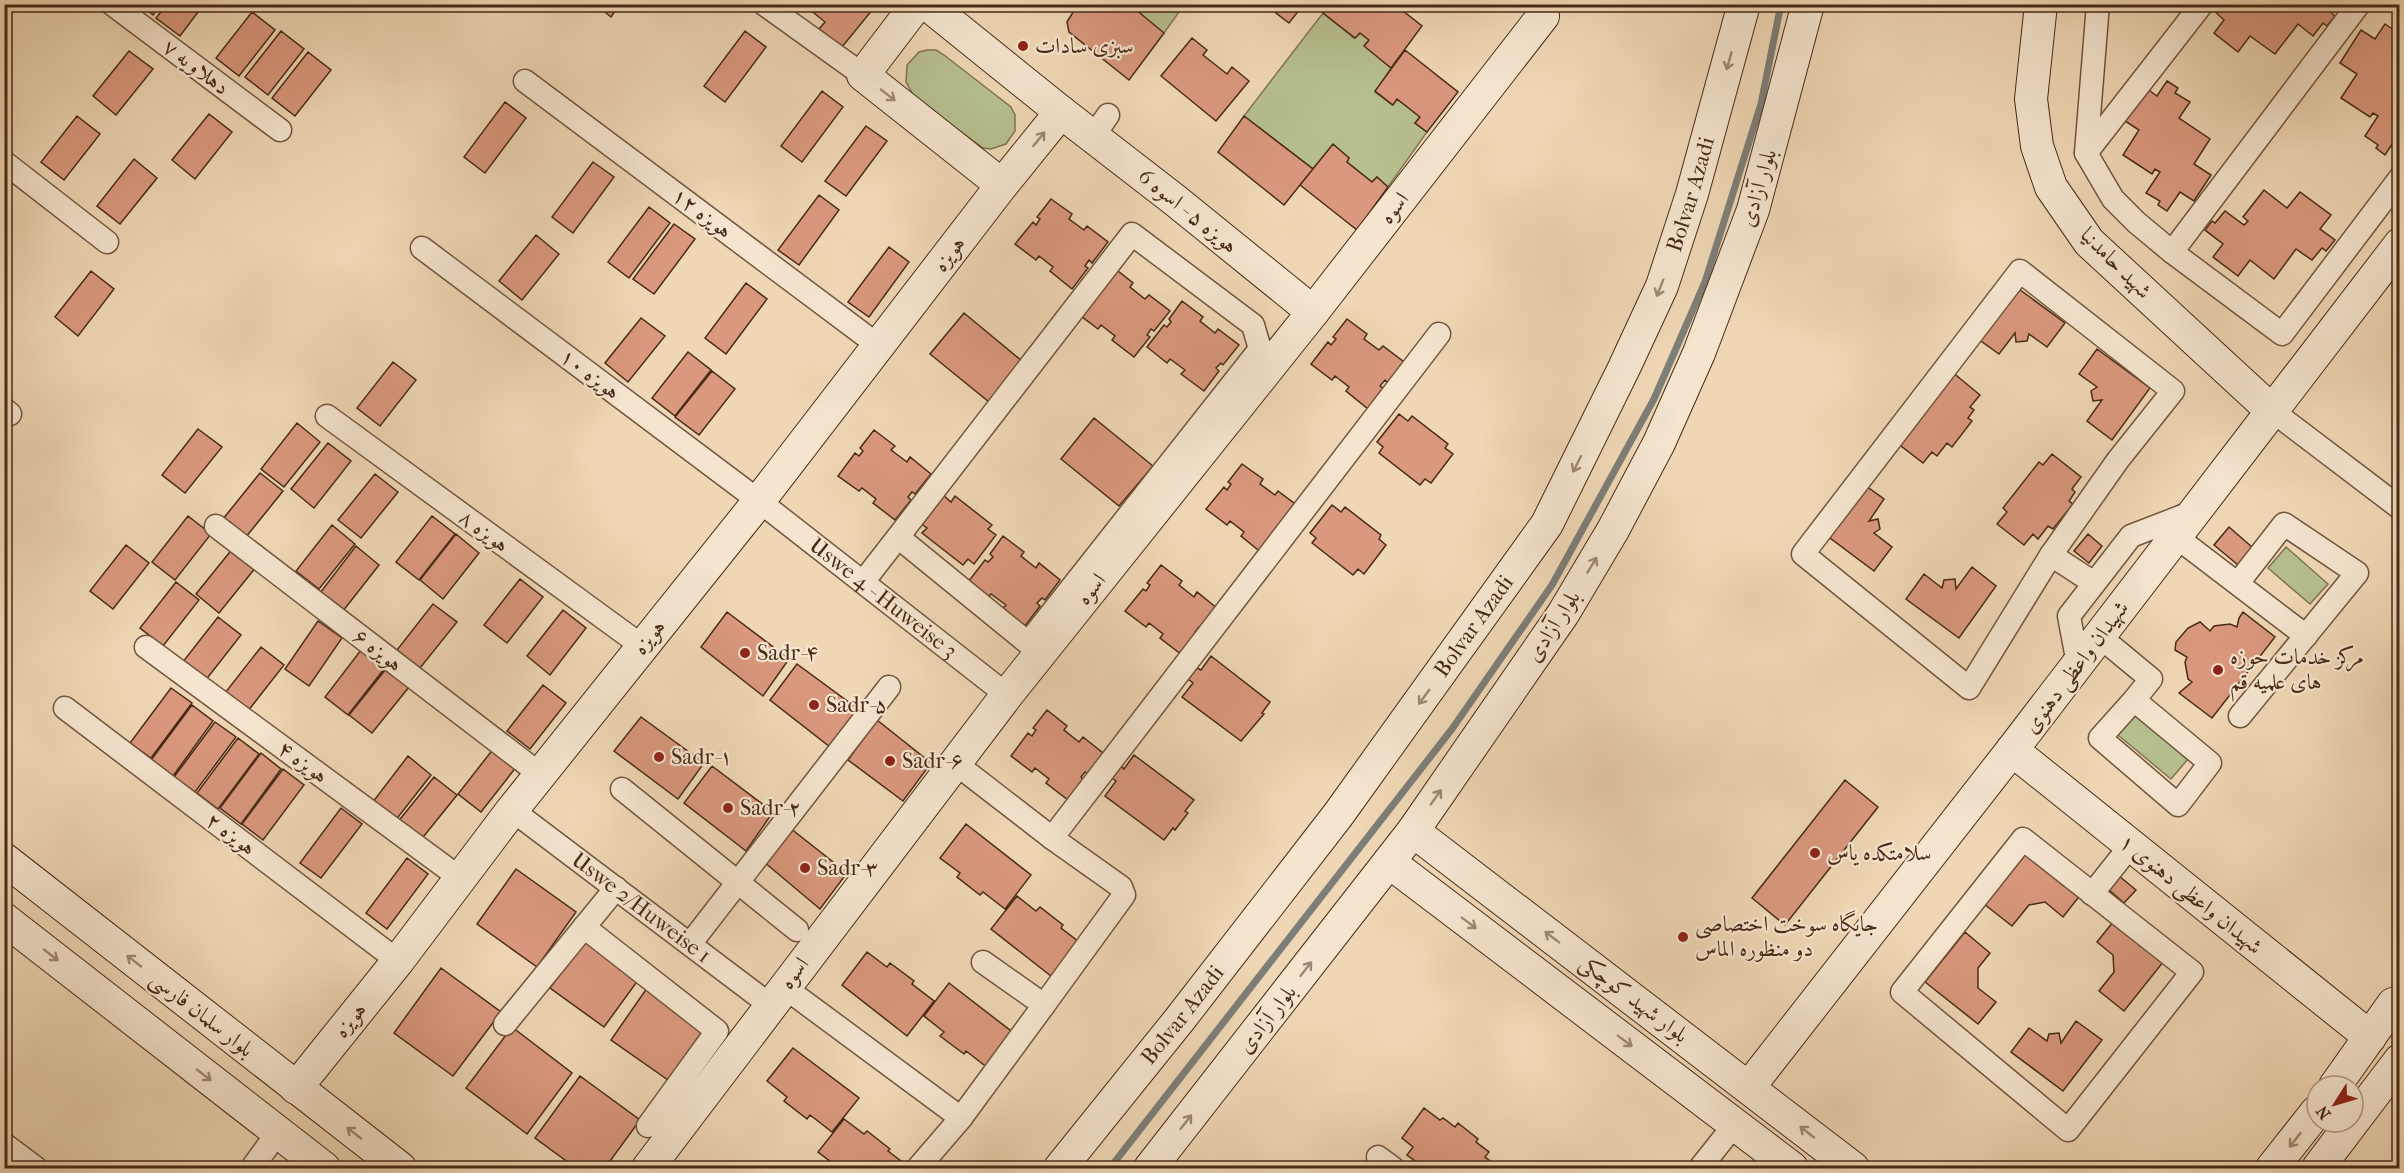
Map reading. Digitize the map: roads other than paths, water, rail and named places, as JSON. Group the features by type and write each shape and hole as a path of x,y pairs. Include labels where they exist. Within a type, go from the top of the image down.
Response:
{"street":[{"name":"دهلاویه ۷","path":"112,4 280,130"},
{"path":"764,4 862,75 1002,185"},
{"path":"862,75 917,4"},
{"path":"927,4 1061,112"},
{"name":"Bolvar Azadi","path":"1060,1168 1180,1019 1338,815 1547,524 1662,286 1692,194 1744,4"},
{"name":"بلوار آزادی","path":"1150,1168 1413,831 1563,614 1613,530 1659,443 1699,353 1753,210 1808,4"},
{"name":"شهید حامدنیا","path":"2041,4 2031,99 2037,146 2051,186 2090,242 2271,410"},
{"path":"2098,4 2086,153 2113,199 2172,252 2282,334 2400,178"},
{"path":"2086,153 2202,4"},
{"path":"2172,252 2359,4"},
{"name":"اسوه","path":"648,1168 1007,694 1313,312 1536,10"},
{"name":"هویزه ۱۲","path":"525,81 879,346"},
{"name":"هویزه ۵ - اسوه 6","path":"1061,112 1101,126 1313,312"},
{"name":"هویزه","path":"296,1088 398,961 512,810 759,501 1002,185 1061,112"},
{"path":"4,162 107,242"},
{"path":"863,582 897,537 1132,234 1253,325 1260,349 1028,643 897,537"},
{"name":"شهیدان واعظی دهنوی","path":"1749,1087 2012,750 2400,244"},
{"name":"هویزه ۱۰","path":"422,248 759,501"},
{"path":"2020,271 2173,391 2118,460 2051,555 1969,688 1803,554 2020,271"},
{"path":"1052,838 1439,334"},
{"path":"2271,410 2400,508"},
{"name":"هویزه ۸","path":"327,416 642,646"},
{"name":"Uswe 4 - Huweise 3","path":"759,501 1007,694"},
{"path":"2078,664 2069,616 2131,536 2184,524 2238,583 2306,636"},
{"path":"2238,583 2284,524 2357,573 2240,716"},
{"name":"هویزه ۶","path":"216,526 540,775"},
{"path":"2051,555 2094,583"},
{"path":"2099,636 2151,678 2100,738 2178,805 2210,763 2134,700"},
{"name":"هویزه ۴","path":"146,647 460,878"},
{"path":"690,944 889,687"},
{"name":"هویزه ۲","path":"65,708 398,961"},
{"name":"شهیدان واعظی دهنوی ۱","path":"2012,750 2370,1037"},
{"path":"918,1168 961,1118 1124,894 1120,887 955,763"},
{"path":"622,789 797,930"},
{"name":"Uswe 2/Huweise 1","path":"512,810 690,944 777,996 961,1118"},
{"name":"بلوار شهید کوچکی","path":"1413,831 1853,1168"},
{"path":"2023,839 2092,894 2192,972 2068,1130 1902,992 2023,839"},
{"path":"2092,894 2131,845"},
{"name":"بلوار سلمان فارسی","path":"4,859 400,1168"},
{"name":"بلوار شهید کوچکی","path":"1389,862 1792,1168"},
{"path":"1439,900 1438,889 1442,878 1451,871 1462,869"},
{"path":"505,1024 616,888"},
{"name":"بلوار سلمان فارسی","path":"4,919 324,1168"},
{"path":"584,927 717,1031 648,1126"},
{"path":"983,962 1044,1005"},
{"path":"2344,1074 2393,1004 2400,1002"},
{"path":"2365,1106 2399,1061"},
{"path":"1700,1168 1735,1124"},
{"path":"2272,1168 2305,1126"},
{"path":"252,1168 278,1132"},
{"path":"2318,1168 2344,1134"},
{"path":"4,1144 36,1168"}],"waterway":[{"path":"1110,1168 1452,729 1552,585 1654,399 1705,282 1761,104 1781,4"}],"place":[{"name":"سبزی سادات","path":"1023,46"},
{"name":"Sadr-۴","path":"745,653"},
{"name":"مرکز خدمات حوزه های علمیه قم","path":"2218,670"},
{"name":"Sadr-۵","path":"814,705"},
{"name":"Sadr-۱","path":"659,757"},
{"name":"Sadr-۶","path":"890,761"},
{"name":"Sadr-۲","path":"728,808"},
{"name":"سلامتکده یاس","path":"1815,853"},
{"name":"Sadr-۳","path":"805,868"},
{"name":"جایگاه سوخت اختصاصی دو منظوره الماس","path":"1683,937"}]}
